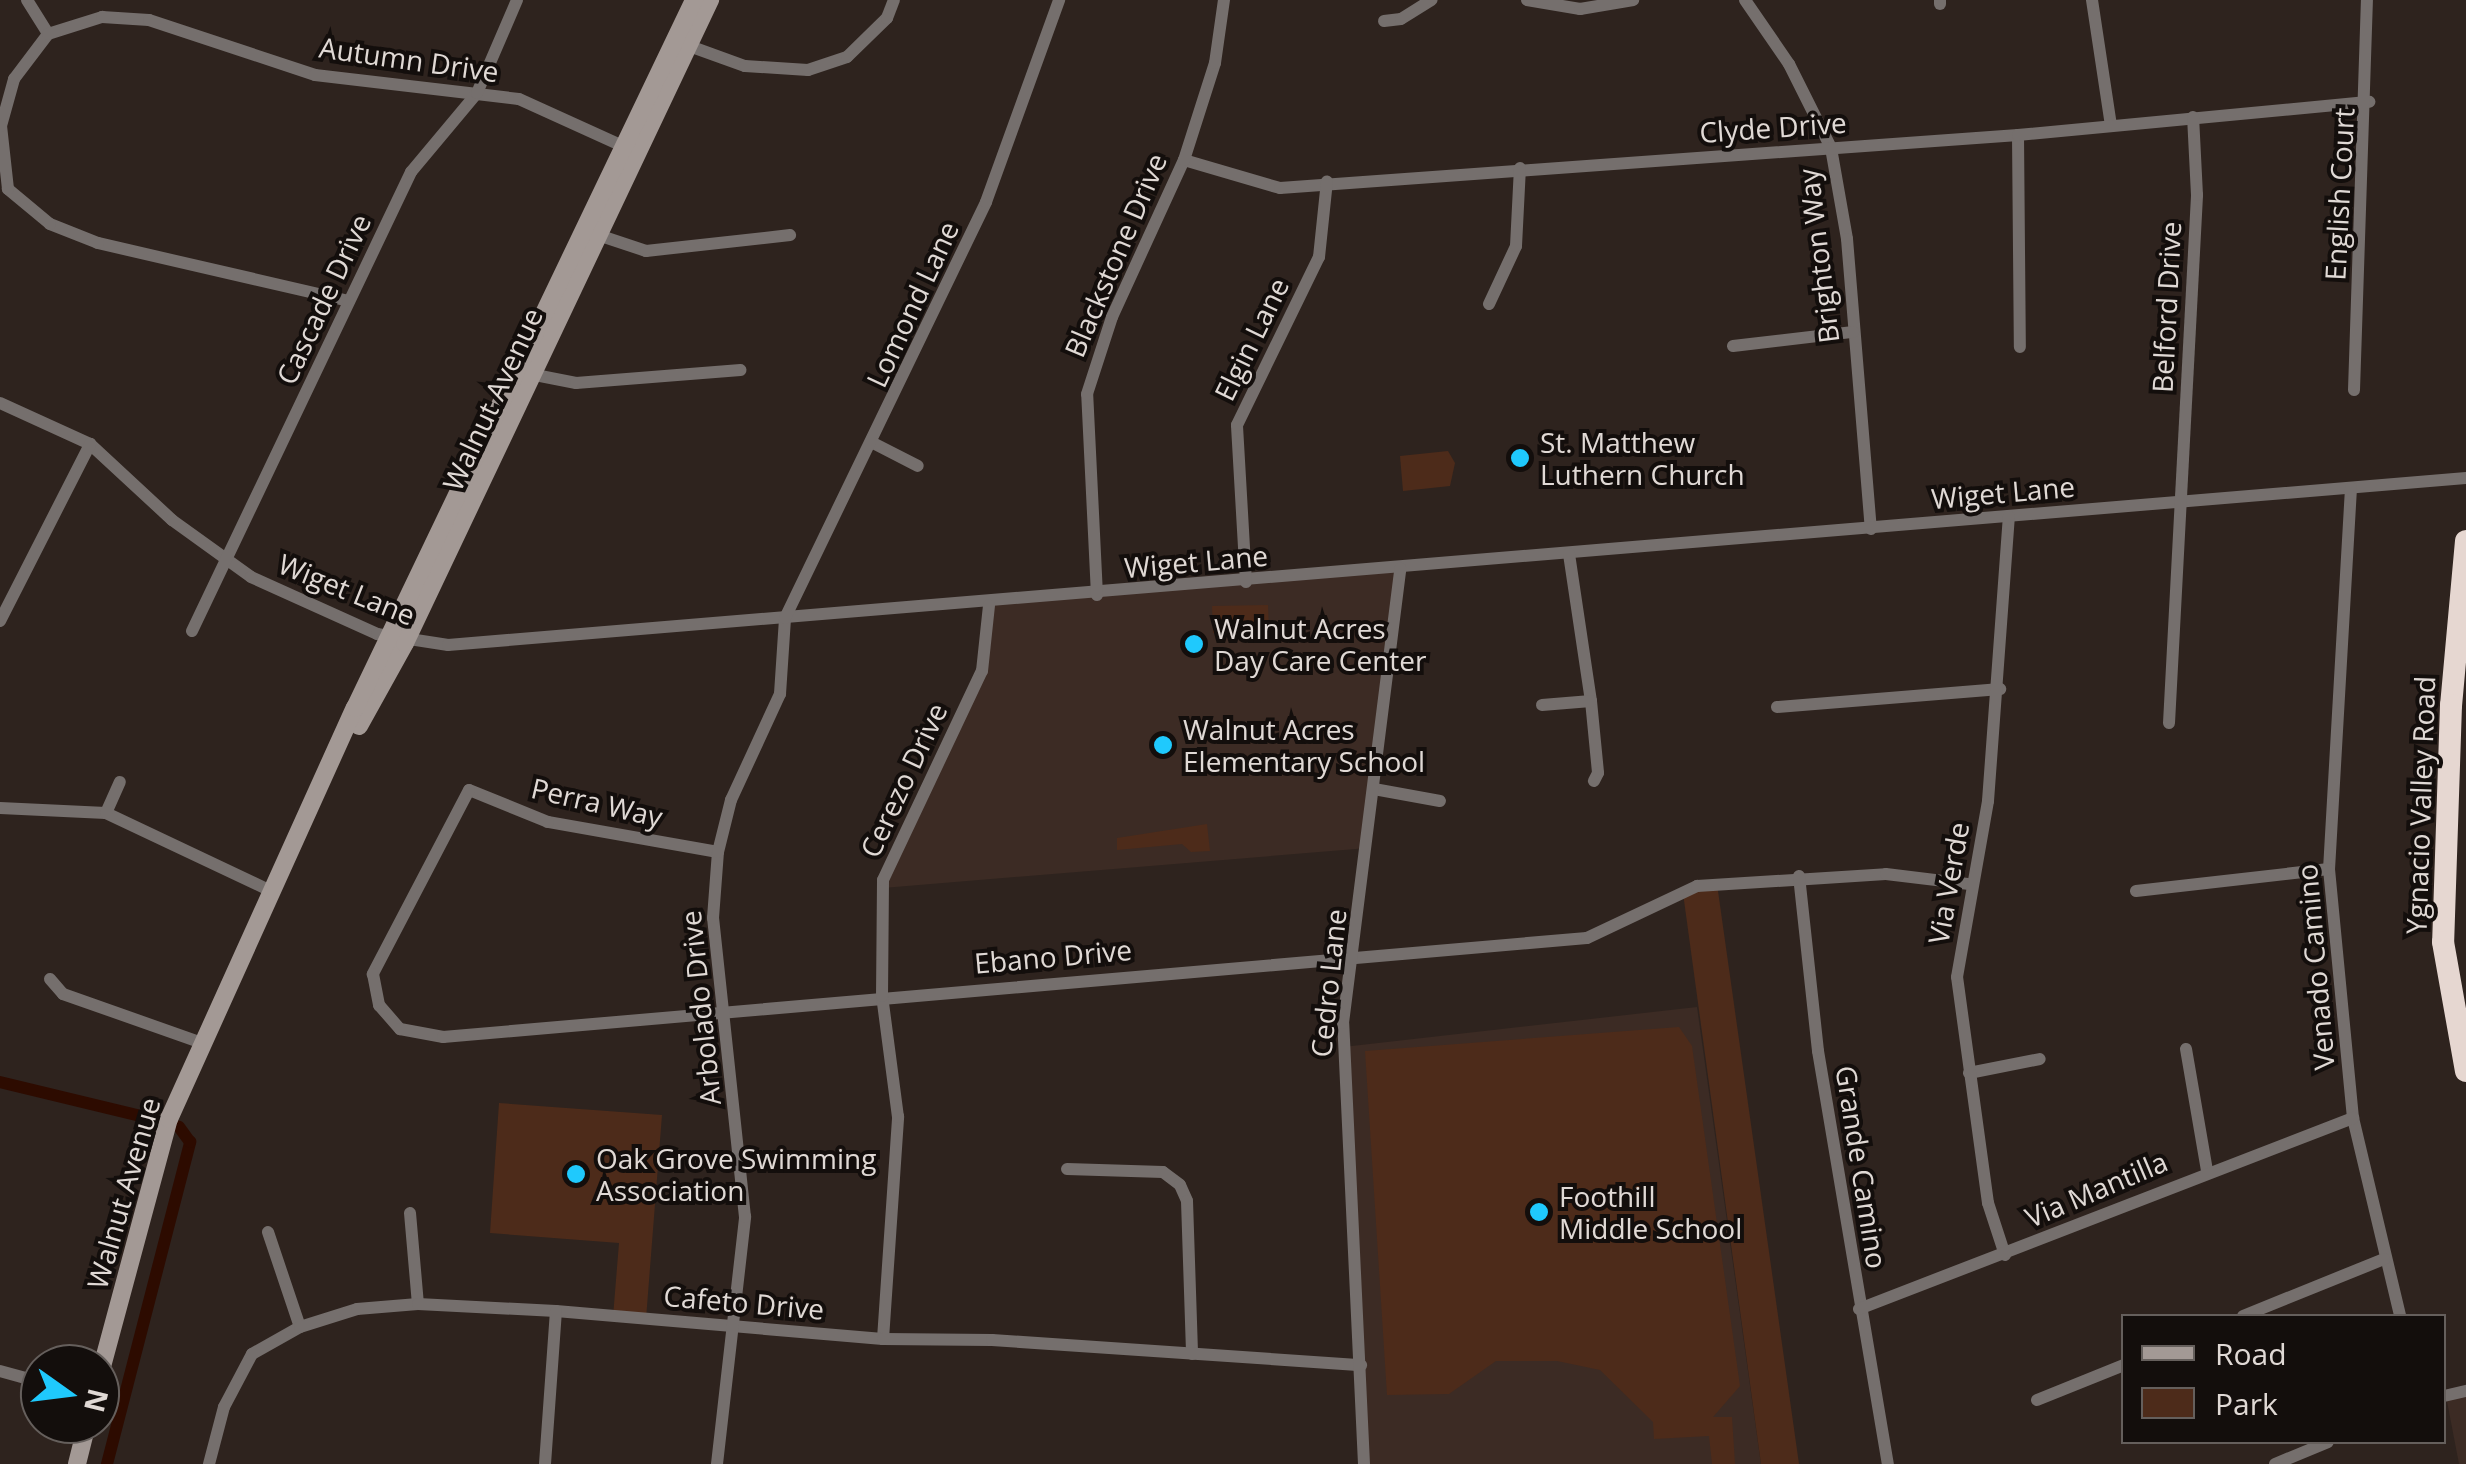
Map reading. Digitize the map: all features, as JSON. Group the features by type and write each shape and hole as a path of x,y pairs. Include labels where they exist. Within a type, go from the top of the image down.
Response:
{"highway":[{"name":"Ygnacio Valley Road","path":"2466,541 2451,705 2443,942 2466,1071"}],"street":[{"path":"27,0 48,34 14,78 1,126 4,191 50,224 98,243 349,301"},
{"name":"Cascade Drive","path":"192,632 411,172 476,93 517,0"},
{"name":"Walnut Avenue","path":"682,44 694,0"},
{"name":"Walnut Avenue","path":"108,1344 164,1136 202,1043 526,373 629,149 682,44 710,0"},
{"path":"682,44 744,66 808,70 847,57 887,18 894,0"},
{"name":"Lomond Lane","path":"786,618 875,444 986,202 1059,0"},
{"name":"Blackstone Drive","path":"1097,595 1087,394 1112,317 1184,160 1215,64 1224,0"},
{"path":"1384,21 1401,19 1430,0"},
{"path":"1527,0 1580,9 1634,0"},
{"name":"Brighton Way","path":"1745,0 1790,64 1831,148 1847,239 1871,529"},
{"path":"2092,0 2111,125"},
{"name":"English Court","path":"2354,390 2369,102 2368,0"},
{"name":"Autumn Drive","path":"48,34 102,17 150,20 316,74 519,99 629,149"},
{"name":"Clyde Drive","path":"1184,160 1280,188 1326,181 2018,134 2369,102"},
{"name":"Belford Drive","path":"2169,722 2197,195 2194,117"},
{"path":"2018,134 2020,347"},
{"path":"1489,304 1516,246 1520,168"},
{"name":"Elgin Lane","path":"1246,582 1237,425 1319,257 1326,181"},
{"path":"591,233 646,251 790,234"},
{"path":"1734,346 1853,332"},
{"path":"526,373 576,384 740,370"},
{"name":"Wiget Lane","path":"0,403 90,444 227,561 397,641 989,604 2466,478"},
{"path":"0,621 90,444"},
{"path":"875,444 918,466"},
{"name":"Venado Camino","path":"2351,488 2328,870 2353,1118 2399,1314"},
{"name":"Via Verde","path":"2005,1255 1988,1202 1957,976 1970,884 1988,801 2000,689 2010,517"},
{"path":"1569,554 1598,773 1594,781"},
{"name":"Cedro Lane","path":"1364,1464 1343,1058 1400,570"},
{"name":"Cerezo Drive","path":"883,1339 898,1117 882,996 883,880 982,671 989,604"},
{"name":"Arbolado Drive","path":"717,1464 745,1217 712,918 718,852 731,800 780,694 786,618"},
{"path":"1776,707 2000,689"},
{"path":"1542,705 1590,701"},
{"path":"106,813 120,782"},
{"path":"1374,789 1440,801"},
{"name":"Ebano Drive","path":"468,790 372,974 379,1006 400,1030 443,1036 1355,954 1587,938 1697,886 1799,876 1886,874 1970,884"},
{"name":"Perra Way","path":"468,790 548,822 718,852"},
{"path":"0,808 106,813 273,892"},
{"path":"2136,891 2328,870"},
{"name":"Grande Camino","path":"1799,876 1858,1309 1888,1464"},
{"path":"50,979 63,994 202,1043"},
{"path":"2186,1049 2207,1170"},
{"path":"1969,1073 2040,1059"},
{"name":"Via Mantilla","path":"1858,1309 2005,1255 2207,1170 2353,1118"},
{"path":"1067,1169 1163,1172 1180,1185 1187,1201 1192,1354"},
{"path":"410,1213 418,1304"},
{"path":"268,1232 300,1327"},
{"path":"2248,1314 2384,1259"},
{"name":"Cafeto Drive","path":"209,1464 224,1408 252,1354 300,1327 357,1309 418,1304 883,1339 1361,1365"},
{"path":"546,1464 556,1312"},
{"path":"2038,1400 2121,1366"},
{"path":"2275,1464 2323,1444"}],"shaded area":[{"name":"Walnut Acres Elementary School","path":"1400,569 1368,848 883,888 982,671 989,605"},
{"name":"Foothill Middle School","path":"1697,1007 1761,1464 1364,1464 1343,1047"},
{"path":"2466,1391 2466,1464 2459,1464 2446,1396"}],"green space":[{"path":"1448,451 1455,463 1450,486 1403,491 1400,456"},
{"path":"1268,605 1269,632 1213,633 1212,606"},
{"path":"1207,824 1210,851 1191,852 1182,844 1117,850 1117,838"},
{"path":"1717,884 1799,1464 1761,1464 1683,893"},
{"name":"Foothill Middle School","path":"1679,1027 1692,1046 1740,1386 1713,1417 1732,1417 1735,1464 1712,1464 1709,1436 1654,1439 1653,1422 1600,1370 1557,1361 1496,1361 1449,1394 1387,1395 1365,1051"},
{"name":"Oak Grove Swimming Association","path":"499,1103 662,1115 646,1319 613,1317 619,1243 490,1233"}],"waterway":[{"path":"0,1082 153,1119"},
{"path":"107,1464 190,1142 179,1127"}],"place":[{"name":"St. Matthew Luthern Church","path":"1520,458"},
{"name":"Walnut Acres Day Care Center","path":"1194,644"},
{"name":"Walnut Acres Elementary School","path":"1163,745"},
{"name":"Oak Grove Swimming Association","path":"576,1174"},
{"name":"Foothill Middle School","path":"1539,1212"}]}
